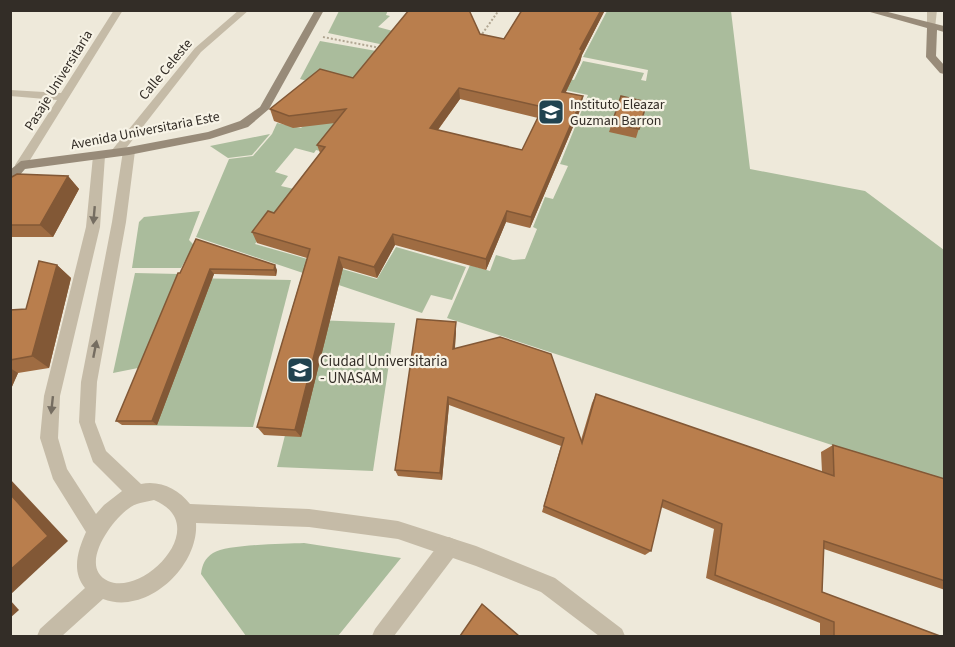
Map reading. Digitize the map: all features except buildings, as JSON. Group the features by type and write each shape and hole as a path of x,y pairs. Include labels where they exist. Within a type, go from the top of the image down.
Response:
{"main road":[{"name":"Avenida Universitaria Este","path":"21,165 122,152 210,135 244,124 264,109 320,10"},
{"path":"867,10 945,29"},
{"path":"932,26 931,57 945,71"},
{"path":"10,179 21,165"}],"street":[{"name":"Pasaje Universitaria","path":"21,165 119,10"},
{"name":"Calle Celeste","path":"122,152 198,50 245,10"},
{"path":"932,10 932,26"},
{"path":"10,93 66,97"},
{"path":"122,152 119,222 89,382 87,422 99,456 138,494"},
{"path":"94,530 59,473 49,438 52,396 93,227 99,156"},
{"path":"154,491 168,494 180,502 187,513 188,528 184,544 176,560 164,575 148,586 131,592 114,593 100,588 91,578 86,564 88,547 94,530 106,514 121,501 154,491"},
{"path":"187,513 309,518 398,530 548,585 615,636"},
{"path":"382,636 449,547"},
{"path":"47,636 100,588"}],"path":[{"path":"474,46 499,10"},
{"path":"321,36 391,50"}],"green space":[{"path":"388,10 386,15 390,16 378,27 404,34 389,46 328,33 339,11"},
{"path":"607,11 731,11 750,169 865,191 944,250 944,482 447,318 470,265 490,271 496,255 513,260 525,259 537,229 533,227 545,197 553,199 568,166 560,164 588,95 560,89 565,78 574,80 583,61 644,73 641,80 646,81 648,70 583,57"},
{"path":"320,41 382,52 350,93 300,79"},
{"path":"313,115 342,119 320,151 316,150 314,153 295,148 275,172 288,176 281,186 294,189 255,244 377,279 396,247 466,267 452,300 431,295 422,313 196,237 229,159 253,156 272,134 277,123 301,128"},
{"path":"270,134 252,155 228,158 210,146"},
{"path":"200,211 189,240 194,245 181,268 132,268 139,222 144,217"},
{"path":"135,273 179,274 138,368 113,373"},
{"path":"182,278 291,280 253,427 122,425"},
{"path":"314,320 395,323 373,471 277,467"},
{"path":"304,543 401,558 338,636 246,636 201,574 206,559 213,553 230,548"}],"place":[{"name":"Instituto Eleazar Guzman Barron","path":"551,112"},
{"name":"Ciudad Universitaria - UNASAM","path":"300,370"}]}
